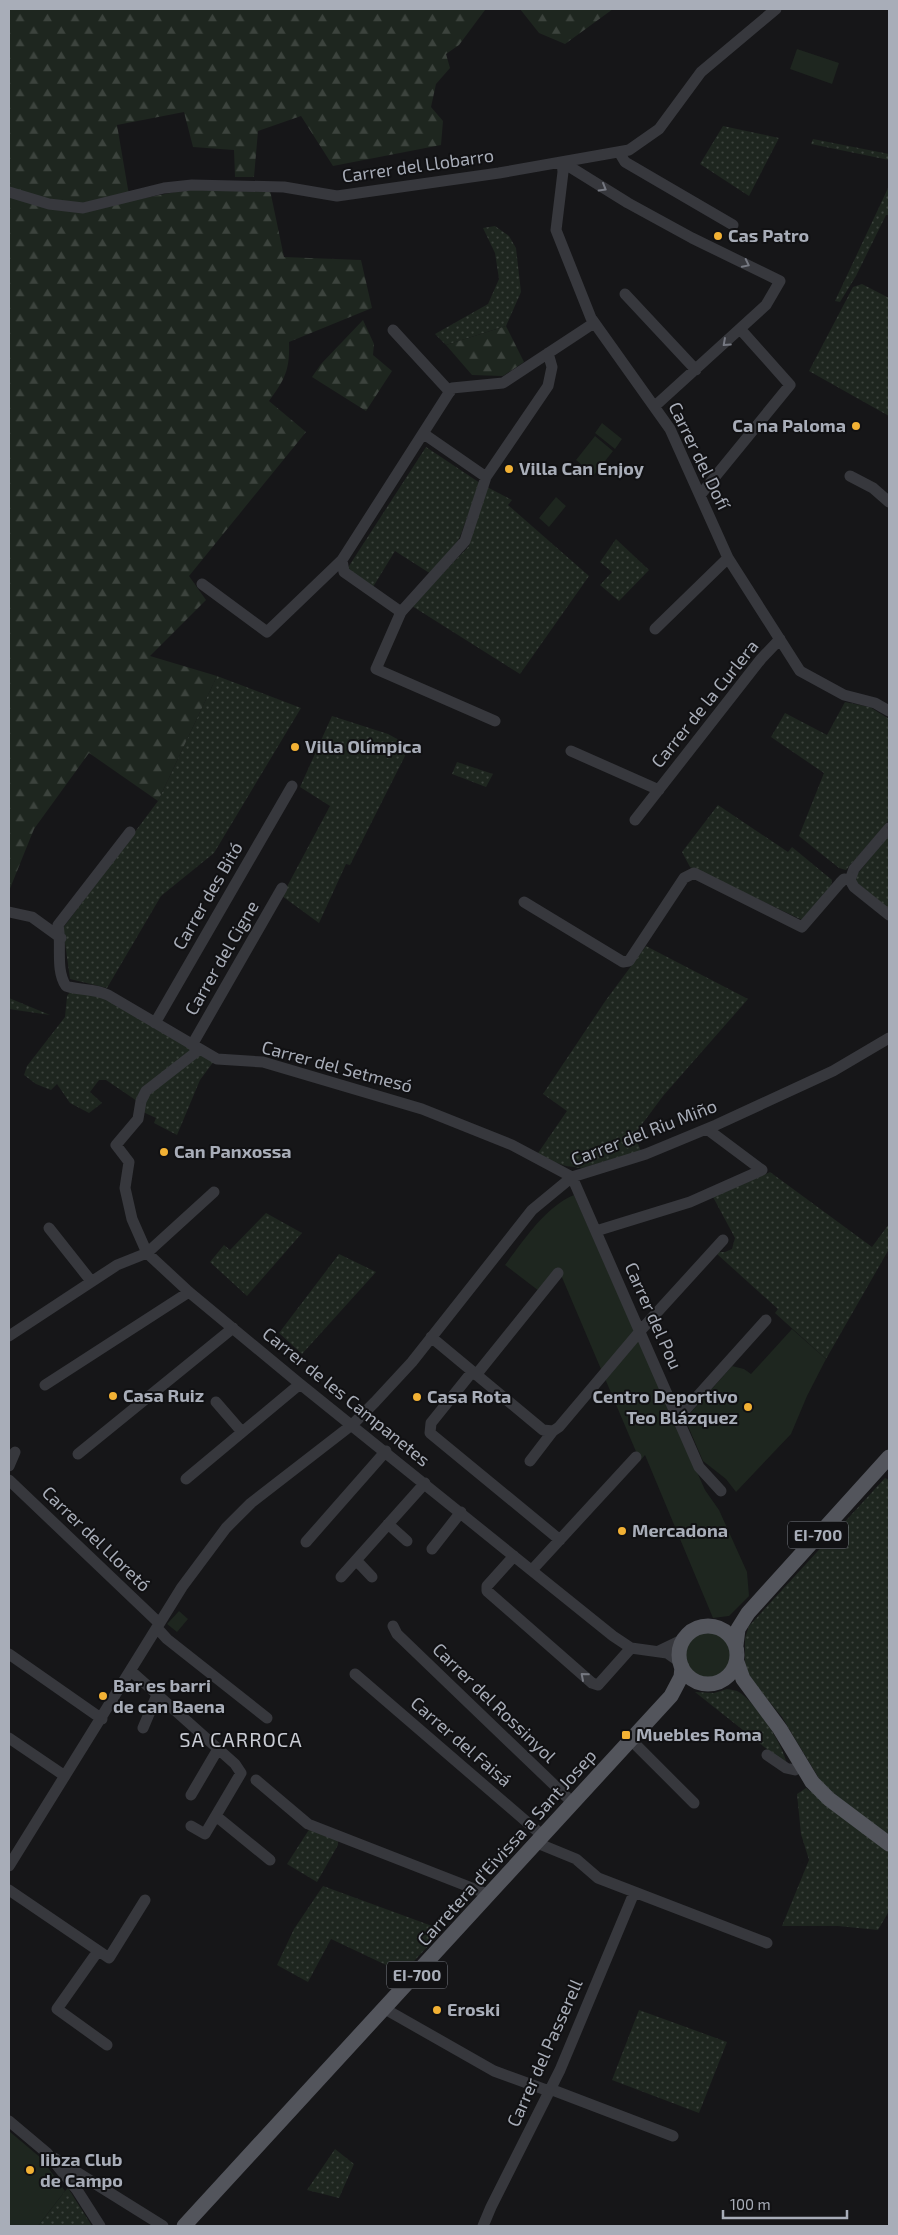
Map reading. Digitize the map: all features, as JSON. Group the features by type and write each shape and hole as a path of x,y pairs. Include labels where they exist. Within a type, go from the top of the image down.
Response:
{"main road":[{"name":"EI-700","path":"737,1662 738,1628 748,1613 889,1457"},
{"name":"EI-700","path":"681,1665 680,1648 684,1639 696,1629 731,1623 748,1613"},
{"path":"715,1627 730,1635 736,1645"},
{"path":"719,1682 732,1672 737,1662"},
{"path":"737,1662 741,1676 780,1729 812,1782 829,1799 889,1844"},
{"path":"681,1665 690,1678 701,1683"},
{"name":"Carretera d'Eivissa a Sant Josep","path":"673,1694 681,1665"},
{"name":"EI-700","path":"701,1683 719,1682"},
{"path":"719,1682 731,1682 752,1691"},
{"name":"Carretera d'Eivissa a Sant Josep","path":"184,2226 673,1694 688,1686 701,1683"}],"street":[{"name":"Carrer del Llobarro","path":"9,192 66,207 82,208 164,188 218,184 284,187 337,196 619,152 641,144 659,128 701,72 776,9"},
{"path":"619,152 624,162 733,225"},
{"path":"562,162 578,174 685,234 780,281 766,305 741,330 655,406"},
{"name":"Carrer del Dofí","path":"562,162 563,172 556,230 594,323 655,406 673,434 728,558 800,671 844,696 875,703 889,711"},
{"path":"625,294 696,370"},
{"path":"202,584 266,632 342,560 452,388 503,383 594,323"},
{"path":"393,330 450,392"},
{"path":"701,494 790,384 741,330"},
{"path":"495,721 376,669 401,612 465,541 486,477 548,386 552,367 548,353"},
{"path":"424,434 486,477"},
{"path":"850,476 873,488 889,502"},
{"path":"655,629 728,558"},
{"path":"342,560 344,572 401,612"},
{"name":"Carrer de la Curlera","path":"635,820 761,659 780,639"},
{"name":"Carrer de la Curlera","path":"571,750 658,790"},
{"name":"Carrer des Bitó","path":"155,1023 292,786"},
{"path":"889,828 854,869 850,880 854,887 889,915"},
{"path":"61,938 58,926 130,832"},
{"path":"524,902 623,962 629,961 684,878 694,873 802,927 840,883 844,880 850,880"},
{"name":"Carrer del Cigne","path":"196,1047 282,888"},
{"path":"9,912 32,917 61,938"},
{"name":"Carrer del Setmesó","path":"61,938 61,975 66,986 75,989 95,989 217,1059 262,1062 422,1108 512,1145 572,1177"},
{"name":"Carrer del Riu Miño","path":"9,1866 102,1719 182,1587 226,1528 251,1503 352,1424 406,1368 532,1210 572,1177 646,1154 707,1129 833,1071 889,1038"},
{"path":"147,1254 132,1219 125,1188 129,1162 116,1145 138,1119 141,1101 146,1091 196,1047"},
{"path":"596,1231 690,1202 762,1170 707,1129"},
{"name":"Carrer del Pou","path":"572,1177 641,1330 699,1467 721,1491"},
{"path":"9,1336 117,1265 147,1254 214,1192"},
{"path":"49,1228 91,1281"},
{"path":"530,1461 552,1431 559,1427 641,1330 723,1240"},
{"name":"Carrer de les Campanetes","path":"147,1254 189,1292 300,1384 631,1648"},
{"path":"558,1273 431,1423 430,1433 560,1540"},
{"path":"45,1384 189,1292"},
{"path":"678,1418 766,1320"},
{"path":"78,1454 233,1328"},
{"path":"431,1337 543,1430 552,1431"},
{"path":"186,1479 300,1384"},
{"path":"216,1402 242,1432"},
{"path":"306,1542 386,1451"},
{"path":"9,1466 15,1452"},
{"path":"532,1570 636,1457"},
{"name":"Carrer del Lloretó","path":"9,1480 158,1626 167,1639 267,1718"},
{"path":"341,1577 425,1483"},
{"path":"432,1548 461,1512"},
{"path":"388,1524 408,1541"},
{"path":"514,1556 488,1586 487,1591 592,1683 598,1685 631,1648 659,1650 673,1656 681,1665"},
{"path":"356,1560 372,1577"},
{"name":"Carrer del Rossinyol","path":"394,1626 397,1634 573,1803"},
{"path":"659,1650 672,1646 684,1639"},
{"path":"9,1654 102,1719"},
{"path":"131,1671 235,1764 241,1773 206,1834 191,1826"},
{"name":"Carrer del Faisá","path":"355,1674 540,1840 576,1859 598,1878 767,1943"},
{"path":"142,1728 157,1695"},
{"path":"9,1738 65,1776"},
{"path":"631,1740 694,1803"},
{"path":"191,1795 218,1749"},
{"path":"767,1755 786,1768 794,1770 801,1766"},
{"path":"256,1780 308,1824 490,1895"},
{"path":"216,1816 270,1860"},
{"path":"9,1890 109,1958 145,1900"},
{"name":"Carrer del Passerell","path":"484,2226 491,2207 550,2090 634,1892"},
{"path":"98,1951 57,2009 107,2045"},
{"path":"385,2009 494,2071 673,2136"},
{"path":"9,2121 47,2153 163,2226"},
{"path":"47,2153 77,2190 100,2226"}],"green space":[{"path":"9,9 485,10 459,45 446,54 450,68 436,84 431,107 443,121 441,145 333,166 301,116 258,131 254,177 235,177 234,150 193,147 184,112 117,125 130,201 195,188 270,190 284,257 361,260 372,308 289,342 289,360 285,374 269,401 306,432 189,576 206,600 150,656 217,676 158,801 89,753 34,829 9,891"},
{"path":"520,9 613,9 565,44 539,33"},
{"path":"797,49 839,63 832,84 790,69"},
{"path":"723,126 779,138 749,196 700,164"},
{"path":"813,139 889,154 889,160 811,144"},
{"path":"889,186 889,215 886,215 856,276 840,302 835,301"},
{"path":"495,226 509,236 516,248 521,292 506,326 446,345 435,334 488,304 499,279 495,253 483,228"},
{"path":"862,284 889,298 889,416 809,371 853,287"},
{"path":"363,320 374,344 373,355 392,371 366,411 312,377 321,364"},
{"path":"506,326 524,362 503,376 472,375 446,345"},
{"path":"602,423 622,439 615,449 595,433"},
{"path":"595,436 613,451 594,475 576,460"},
{"path":"426,447 480,483 459,539 431,574 395,551 373,587 347,569"},
{"path":"487,487 512,500 508,505 589,576 520,674 412,606 469,546"},
{"path":"556,497 566,506 549,527 539,518"},
{"path":"616,539 649,570 619,601 600,585 612,572 600,562"},
{"path":"217,676 301,708 214,853 161,896 107,988 70,979 63,928 158,801"},
{"path":"845,702 870,707 889,719 889,820 846,870 839,868 799,836 824,773 771,737 785,713 827,735"},
{"path":"332,716 388,734 410,746 350,865 346,864 319,923 282,896 330,806 300,787"},
{"path":"457,762 493,774 486,787 452,774"},
{"path":"718,805 788,852 792,847 832,880 831,886 802,920 690,867 682,852"},
{"path":"889,835 889,909 856,882 855,877"},
{"path":"646,946 748,999 663,1096 634,1135 641,1151 582,1168 566,1166 536,1156 567,1111 543,1094 606,1000"},
{"path":"70,992 95,992 193,1048 137,1101 106,1080 99,1080 90,1092 102,1103 89,1113 70,1103 57,1084 51,1090 36,1084 24,1075 27,1066 65,1017 67,996"},
{"path":"9,998 50,1015 9,1009"},
{"path":"202,1054 214,1061 200,1080 177,1135 154,1123 156,1118 143,1112 146,1102 157,1085"},
{"path":"770,1172 872,1247 889,1224 889,1249 826,1359 775,1313 778,1309 717,1254 718,1252 732,1249 735,1238 713,1197"},
{"path":"574,1195 705,1490 719,1510 747,1572 749,1596 729,1616 713,1618 645,1455 640,1461 558,1268 539,1291 505,1265 544,1216 563,1200"},
{"path":"266,1213 302,1233 247,1296 210,1262 224,1245 230,1250"},
{"path":"339,1254 376,1272 302,1354 279,1333"},
{"name":"Centro Deportivo Teo Blázquez","path":"792,1329 826,1359 807,1396 791,1434 736,1492 726,1479 703,1461 685,1419 732,1366 744,1369 751,1374"},
{"path":"885,1478 889,1480 889,1837 843,1802 820,1780 782,1717 745,1669 745,1638 749,1626"},
{"path":"179,1611 188,1619 177,1632 167,1624"},
{"path":"708,1632 717,1634 725,1639 730,1647 732,1656 730,1665 725,1673 717,1678 708,1680 699,1678 691,1673 686,1665 684,1656 686,1647 691,1639 699,1634"},
{"path":"727,1689 735,1690 746,1697 761,1715 781,1747 787,1765 695,1692 714,1693"},
{"path":"806,1788 889,1850 889,1911 878,1930 838,1926 782,1926 809,1860 801,1834 797,1794"},
{"path":"310,1828 338,1838 338,1845 317,1882 287,1864"},
{"path":"323,1886 443,1930 403,1973 331,1939 308,1982 277,1965 294,1929"},
{"path":"639,2010 727,2042 699,2113 612,2080"},
{"name":"Iibza Club de Campo","path":"9,2131 41,2158 65,2191 38,2226 9,2226"},
{"path":"335,2149 354,2164 339,2198 307,2190"},
{"path":"68,2188 92,2226 38,2226 65,2191"}],"place":[{"name":"Cas Patro","path":"718,236"},
{"name":"Ca na Paloma","path":"856,426"},
{"name":"Villa Can Enjoy","path":"509,469"},
{"name":"Villa Olímpica","path":"295,747"},
{"name":"Can Panxossa","path":"164,1152"},
{"name":"Casa Ruiz","path":"113,1396"},
{"name":"Casa Rota","path":"417,1397"},
{"name":"Centro Deportivo Teo Blázquez","path":"748,1407"},
{"name":"Mercadona","path":"622,1531"},
{"name":"Bar es barri de can Baena","path":"103,1696"},
{"name":"Muebles Roma","path":"626,1735"},
{"name":"Eroski","path":"437,2010"},
{"name":"Iibza Club de Campo","path":"30,2170"}],"district":[{"name":"SA CARROCA","path":"241,1740"}]}
